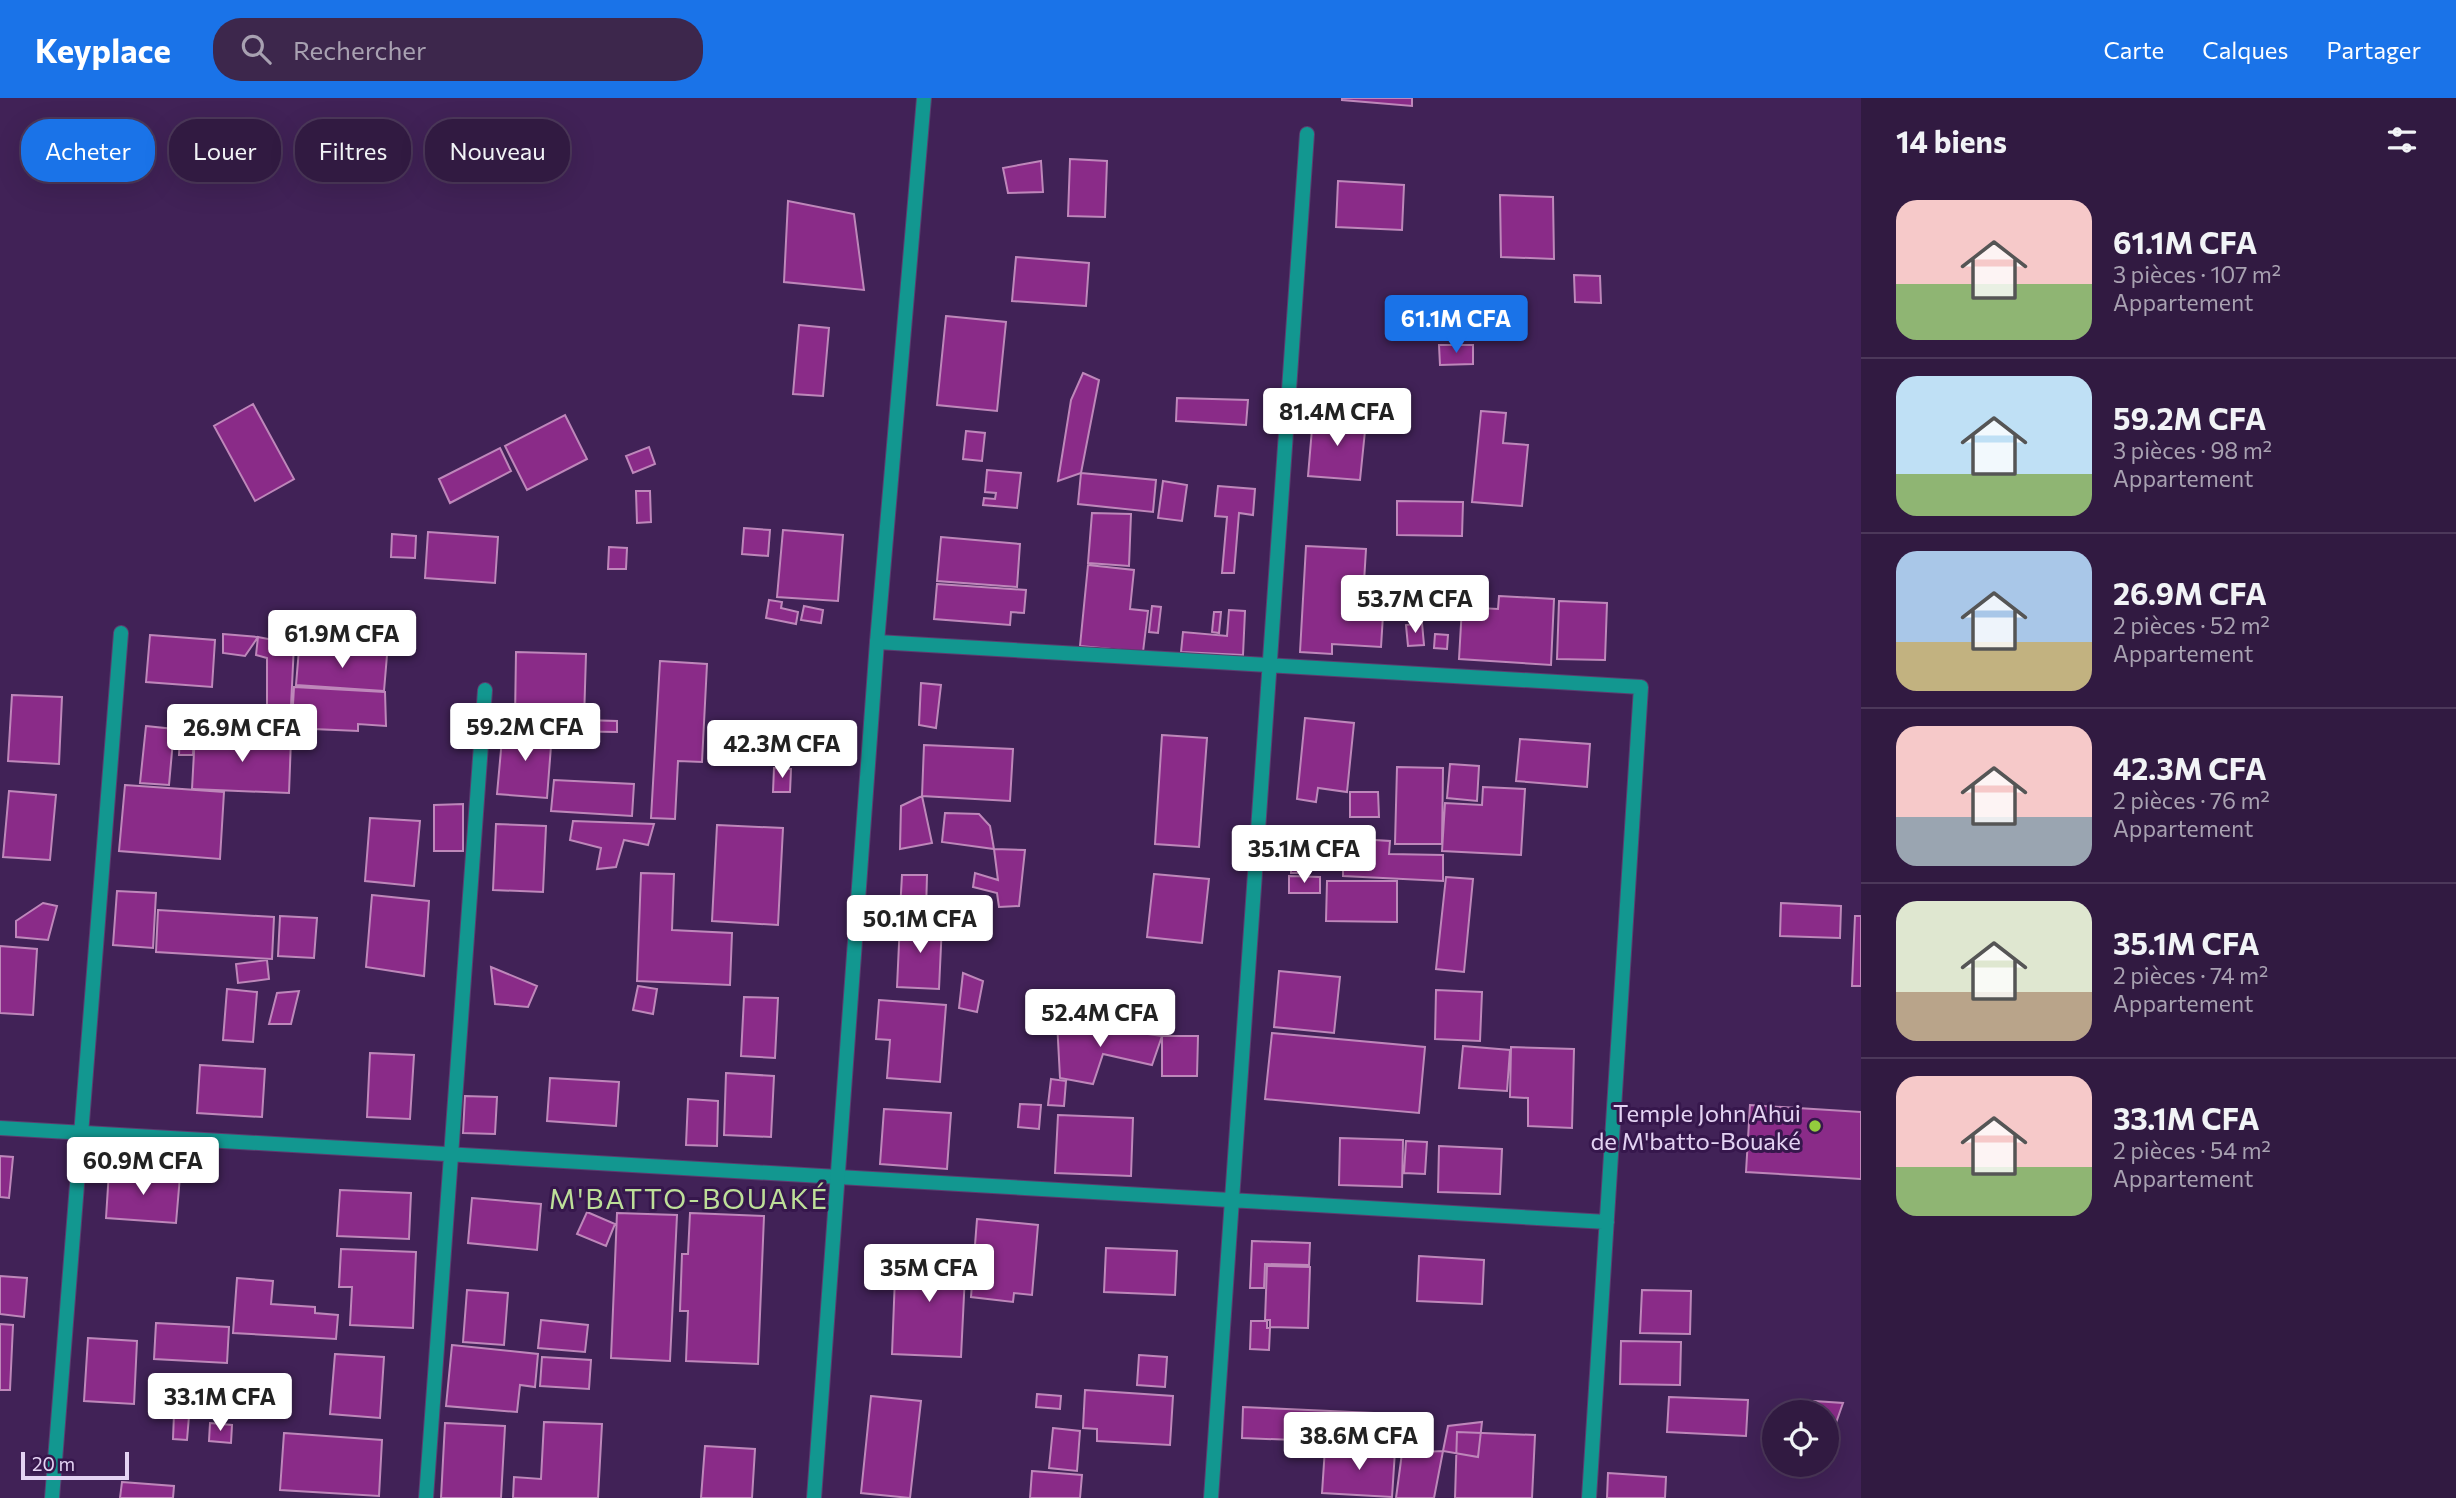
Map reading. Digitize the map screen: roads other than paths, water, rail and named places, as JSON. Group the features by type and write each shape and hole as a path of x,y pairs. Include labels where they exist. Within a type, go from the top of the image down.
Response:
{"street":[{"path":"814,1498 877,642 924,98"},
{"path":"1211,1498 1307,134"},
{"path":"52,1498 121,633"},
{"path":"877,642 1641,687 1589,1498"},
{"path":"426,1498 485,690"},
{"path":"0,1128 1607,1222"}],"place":[{"name":"Temple John Ahui de M'batto-Bouaké","path":"1815,1126"}],"district":[{"name":"M'BATTO-BOUAKÉ","path":"689,1198"}]}
